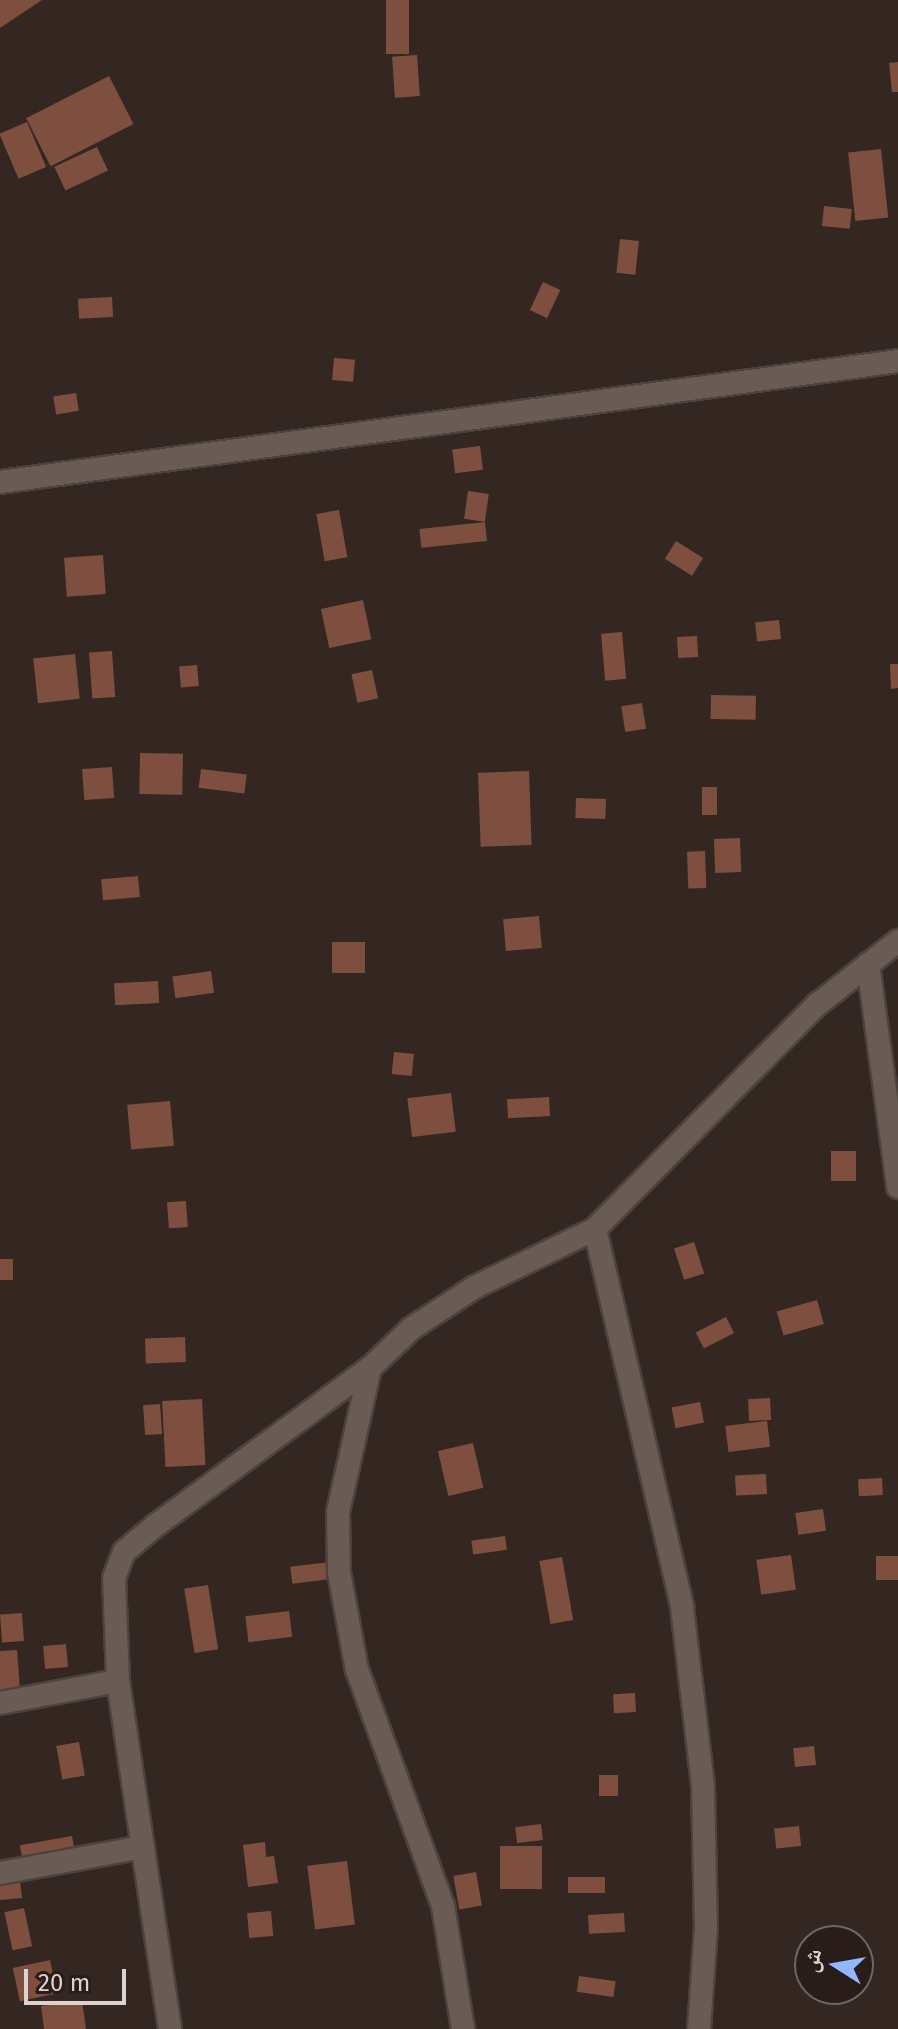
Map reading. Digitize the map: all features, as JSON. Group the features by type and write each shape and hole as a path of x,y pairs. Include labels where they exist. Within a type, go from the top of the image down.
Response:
{"street":[{"path":"0,482 898,361"},
{"path":"170,2029 118,1681 114,1578 124,1552 370,1368 412,1328 475,1287 595,1229 818,1004 898,941"},
{"path":"868,964 898,1187"},
{"path":"595,1229 682,1607 703,1786 706,1927 699,2029"},
{"path":"370,1368 338,1512 339,1572 357,1670 443,1906 463,2029"},
{"path":"0,1703 118,1681"},
{"path":"0,1873 143,1847"}],"building":[{"path":"0,0 42,0 0,28"},
{"path":"386,0 409,0 409,54 386,54"},
{"path":"417,55 420,96 395,98 392,57"},
{"path":"898,62 898,92 892,92 889,63"},
{"path":"109,76 134,124 51,166 26,118"},
{"path":"27,122 46,167 19,179 0,133"},
{"path":"97,147 108,171 65,190 54,167"},
{"path":"881,149 888,218 855,221 848,152"},
{"path":"824,206 852,209 850,229 822,226"},
{"path":"620,239 639,241 635,275 616,273"},
{"path":"543,282 560,290 547,318 530,310"},
{"path":"112,297 113,317 79,319 78,299"},
{"path":"334,358 355,360 353,382 332,380"},
{"path":"76,393 79,411 56,414 53,397"},
{"path":"480,446 483,470 455,473 452,449"},
{"path":"468,491 489,494 485,522 464,519"},
{"path":"339,510 347,557 325,561 316,514"},
{"path":"485,522 487,541 421,548 419,529"},
{"path":"676,541 703,558 692,576 665,559"},
{"path":"103,555 106,594 67,597 64,558"},
{"path":"363,600 371,639 329,648 321,609"},
{"path":"779,620 781,639 757,641 755,623"},
{"path":"622,632 626,679 605,681 601,634"},
{"path":"697,636 698,657 678,658 677,637"},
{"path":"112,651 115,697 92,698 89,653"},
{"path":"75,654 80,699 38,703 33,658"},
{"path":"890,664 898,664 898,688 891,689"},
{"path":"197,665 199,686 181,687 179,667"},
{"path":"372,670 378,698 357,703 351,674"},
{"path":"711,695 756,696 756,720 711,719"},
{"path":"642,703 646,729 625,732 621,706"},
{"path":"140,753 183,754 182,795 139,794"},
{"path":"112,767 114,798 84,800 82,769"},
{"path":"201,769 247,775 244,793 199,788"},
{"path":"529,771 532,845 481,847 478,773"},
{"path":"702,787 717,787 717,815 702,815"},
{"path":"576,798 606,799 605,819 575,818"},
{"path":"740,838 741,872 715,873 714,839"},
{"path":"705,851 706,888 688,889 687,852"},
{"path":"138,876 140,897 103,900 101,879"},
{"path":"539,916 542,948 506,951 503,919"},
{"path":"332,942 365,942 365,973 332,973"},
{"path":"211,971 214,993 175,998 172,976"},
{"path":"158,981 159,1003 115,1005 114,983"},
{"path":"394,1052 414,1054 412,1076 392,1074"},
{"path":"451,1093 456,1132 412,1137 407,1098"},
{"path":"549,1097 550,1116 508,1118 507,1099"},
{"path":"170,1101 174,1146 131,1150 127,1105"},
{"path":"831,1151 856,1151 856,1181 831,1181"},
{"path":"186,1201 188,1227 169,1228 167,1202"},
{"path":"694,1242 704,1273 684,1280 674,1248"},
{"path":"0,1259 13,1259 13,1280 0,1280"},
{"path":"817,1300 824,1324 784,1336 777,1312"},
{"path":"726,1317 734,1333 704,1348 696,1332"},
{"path":"185,1337 186,1362 146,1363 145,1338"},
{"path":"770,1398 771,1420 749,1421 748,1399"},
{"path":"202,1399 205,1465 166,1467 162,1401"},
{"path":"700,1402 704,1423 676,1428 672,1408"},
{"path":"160,1404 162,1434 145,1435 143,1405"},
{"path":"767,1421 770,1447 728,1452 725,1426"},
{"path":"473,1443 483,1488 448,1496 438,1451"},
{"path":"766,1474 767,1494 736,1496 735,1476"},
{"path":"882,1478 883,1495 859,1496 858,1479"},
{"path":"823,1509 826,1531 798,1535 795,1513"},
{"path":"505,1536 507,1550 473,1555 471,1541"},
{"path":"791,1555 796,1590 761,1595 756,1560"},
{"path":"876,1556 898,1556 898,1580 876,1580"},
{"path":"562,1557 573,1620 550,1624 539,1561"},
{"path":"330,1562 332,1579 292,1584 290,1567"},
{"path":"208,1585 218,1649 194,1653 184,1589"},
{"path":"289,1611 292,1637 248,1642 245,1616"},
{"path":"22,1613 24,1641 2,1642 0,1615"},
{"path":"66,1644 68,1667 45,1669 43,1646"},
{"path":"17,1650 20,1690 0,1692 0,1651"},
{"path":"635,1693 636,1712 614,1713 613,1694"},
{"path":"79,1742 85,1775 62,1779 56,1746"},
{"path":"814,1746 816,1765 795,1767 793,1748"},
{"path":"599,1775 618,1775 618,1796 599,1796"},
{"path":"541,1824 543,1840 517,1843 515,1827"},
{"path":"799,1826 801,1846 776,1849 774,1829"},
{"path":"72,1836 76,1859 24,1868 20,1845"},
{"path":"265,1842 266,1857 274,1856 278,1883 248,1887 243,1845"},
{"path":"500,1846 542,1846 542,1889 500,1889"},
{"path":"347,1861 355,1925 315,1929 307,1866"},
{"path":"19,1872 22,1898 0,1900 0,1875"},
{"path":"476,1872 482,1905 459,1909 453,1876"},
{"path":"568,1877 605,1877 605,1893 568,1893"},
{"path":"24,1908 32,1946 13,1950 4,1912"},
{"path":"271,1911 273,1936 249,1938 247,1913"},
{"path":"624,1913 625,1932 589,1934 588,1915"},
{"path":"50,1960 57,1993 20,2001 13,1968"},
{"path":"579,1976 616,1981 613,1997 577,1992"},
{"path":"82,2001 86,2029 44,2029 41,2006"}]}
